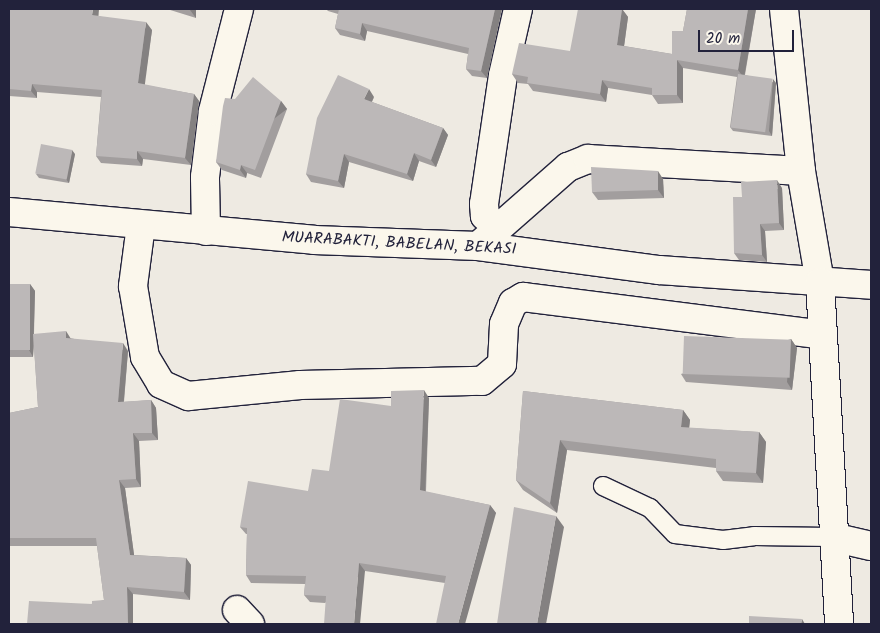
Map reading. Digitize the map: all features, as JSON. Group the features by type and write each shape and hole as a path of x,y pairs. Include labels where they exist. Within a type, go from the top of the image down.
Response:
{"street":[{"path":"206,231 205,177 213,111 239,9"},
{"path":"488,237 484,204 503,75 518,9"},
{"path":"784,9 801,171 820,282 832,537 839,624"},
{"path":"488,237 568,167 588,159 801,171"},
{"name":"MUARABAKTI, BABELAN, BEKASI","path":"9,212 206,231 488,237 659,270 871,285"},
{"path":"141,225 133,286 145,356 161,384 188,396 300,385 482,381 502,364 504,324 513,303 523,297 822,335"},
{"path":"832,537 871,546"}],"lane":[{"path":"603,486 650,508 675,534 723,540 754,536 832,537"}],"building":[{"path":"9,9 93,9 92,15 146,22 138,83 194,94 185,158 137,151 137,159 96,156 102,90 32,84 31,91 9,89"},
{"path":"339,9 495,9 481,71 466,69 469,48 362,23 360,34 335,28"},
{"path":"578,9 622,9 617,45 672,54 672,31 683,31 687,9 748,9 738,70 677,60 677,95 652,95 652,88 602,80 600,94 527,83 528,77 512,74 519,43 570,51"},
{"path":"738,74 773,79 765,132 730,127"},
{"path":"338,75 369,89 364,99 443,128 431,160 414,153 407,174 344,154 338,181 306,174 317,118"},
{"path":"253,77 281,101 255,170 241,165 240,170 216,162 223,106 225,98 235,99"},
{"path":"41,144 72,150 67,180 35,173"},
{"path":"591,167 658,171 658,190 592,192"},
{"path":"777,180 779,223 760,224 762,255 734,253 733,197 742,197 741,182"},
{"path":"9,284 30,284 30,350 9,350"},
{"path":"66,331 66,338 123,343 118,402 151,400 152,433 133,433 136,479 119,480 130,555 186,558 184,592 127,587 128,624 27,624 29,601 92,604 92,601 104,600 96,538 9,538 9,413 38,407 33,334"},
{"path":"684,336 791,340 790,378 683,374"},
{"path":"424,390 420,490 490,505 458,624 436,624 446,576 359,563 354,624 324,624 326,596 304,595 306,576 246,575 247,528 240,527 248,481 308,491 312,469 329,471 340,399 391,406 391,391"},
{"path":"523,391 683,410 681,427 759,432 756,473 716,471 716,459 560,440 550,503 516,480"},
{"path":"514,507 556,516 537,624 497,624"},
{"path":"749,616 802,619 801,624 749,624"}]}
